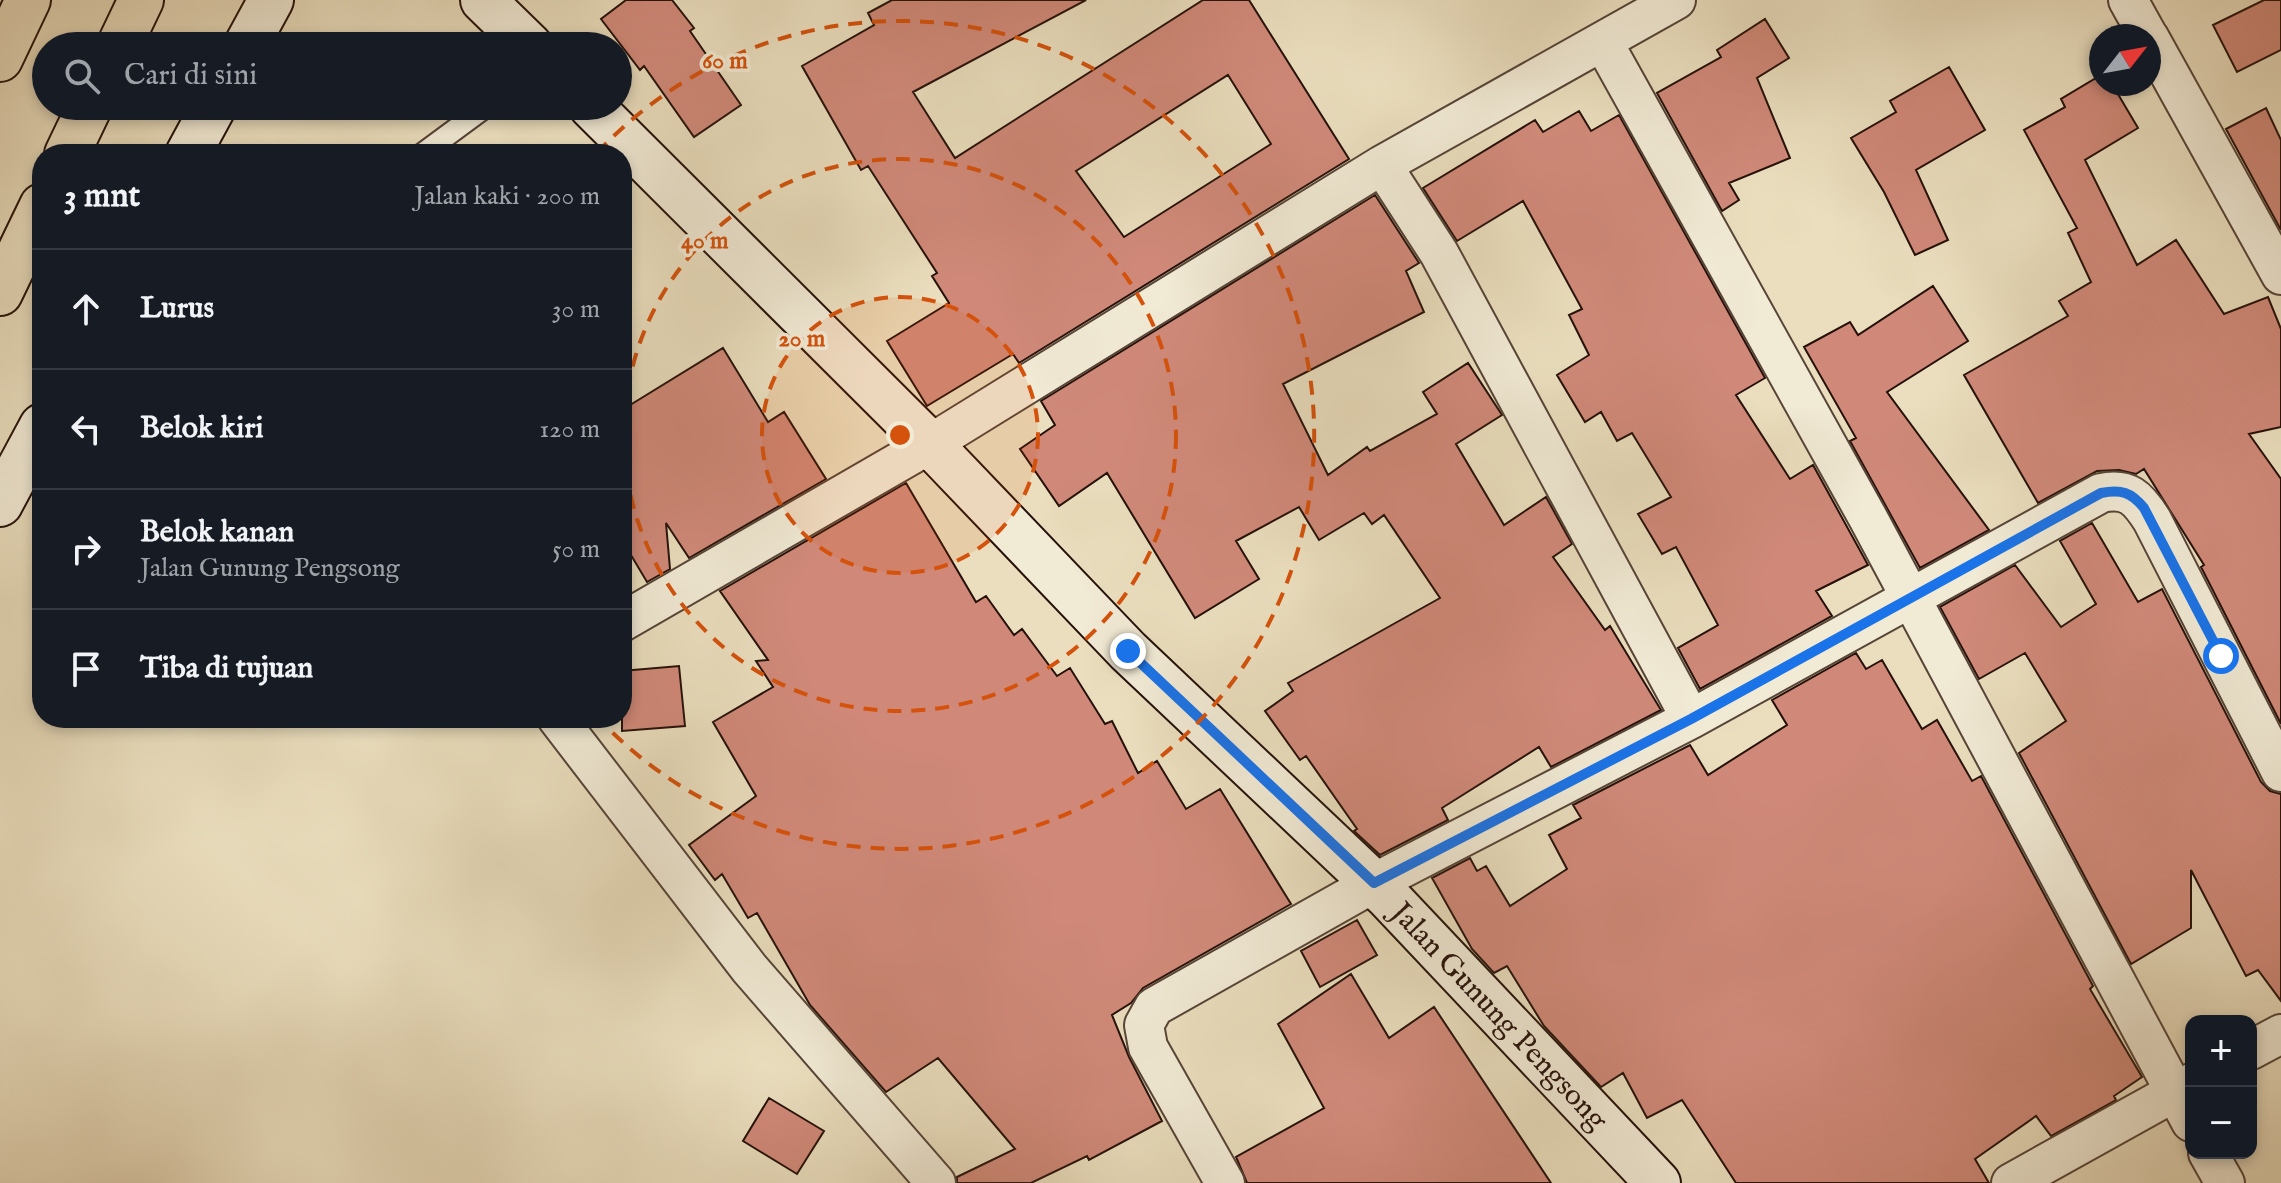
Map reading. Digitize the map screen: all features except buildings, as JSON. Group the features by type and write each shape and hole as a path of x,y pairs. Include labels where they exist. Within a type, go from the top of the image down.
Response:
{"highway":[{"path":"0,59 28,0"},
{"path":"126,32 141,0"},
{"path":"72,144 83,120"},
{"path":"0,293 32,227"}],"street":[{"path":"254,32 271,0"},
{"path":"483,0 516,32"},
{"path":"632,616 930,444 1382,165 1676,0"},
{"path":"2128,0 2142,24"},
{"path":"1603,42 2185,1099 2011,1183"},
{"path":"2161,59 2281,275"},
{"path":"193,144 206,120"},
{"name":"Jalan Gunung Pengsong","path":"605,120 629,144"},
{"name":"Jalan Gunung Pengsong","path":"632,147 930,444 1128,651 1374,883 1658,1183"},
{"path":"1382,165 1439,253 1691,719"},
{"path":"0,504 32,445"},
{"path":"1225,1183 1148,1047 1144,1025 1154,1007 1374,883 1691,719 2101,493 2119,489 2136,497 2152,520 2281,772"},
{"path":"565,728 749,968 936,1183"},
{"path":"2257,1047 2281,1034"},
{"path":"2211,1159 2225,1183"}],"lane":[{"path":"436,144 468,120"}],"route":[{"path":"1128,651 1374,883 1691,719 2101,493 2119,489 2136,497 2152,520 2221,656"}]}
